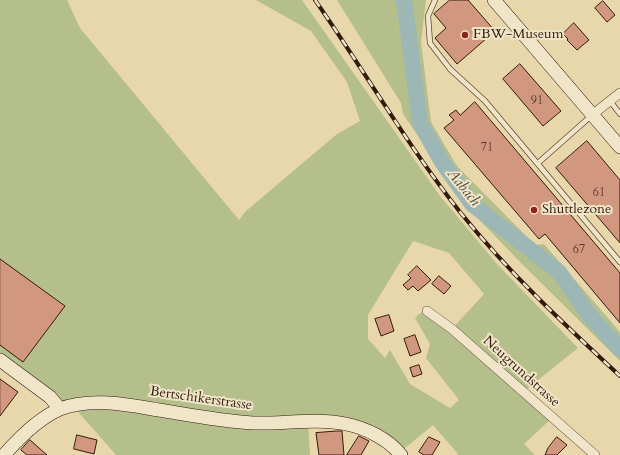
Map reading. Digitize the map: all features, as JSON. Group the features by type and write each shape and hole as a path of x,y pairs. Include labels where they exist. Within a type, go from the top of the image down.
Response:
{"street":[{"path":"494,0 620,147"},
{"path":"592,115 620,93"},
{"name":"Neugrundstrasse","path":"427,312 452,329 595,455"},
{"path":"0,360 50,397 60,409"},
{"name":"Bertschikerstrasse","path":"4,455 26,433 46,417 60,409 96,403 121,404 222,420 253,423 326,422 346,424 366,430 386,441 401,455"}],"lane":[{"path":"435,0 428,16 430,43 450,69 485,101 620,262"},
{"path":"610,101 620,114"},
{"path":"538,163 592,115"}],"green space":[{"path":"0,0 67,0 80,28 239,220 246,211 337,134 360,121 347,82 311,31 256,0 302,0 440,196 497,264 578,348 523,392 552,418 524,444 535,455 457,455 458,454 433,425 399,453 366,430 308,423 310,455 116,455 73,406 60,409 0,360","holes":["413,241 449,253 484,294 452,329 427,311 420,313 415,318 430,344 426,358 459,400 450,408 410,384 390,350 385,358 368,339 368,315"]},
{"path":"337,0 426,0 421,42 431,122 457,166 535,245 544,244 620,332 620,361 467,207 403,114 401,103"}],"building":[{"name":"FBW-Museum","path":"450,0 468,0 495,31 457,64 435,38 446,28 434,14"},
{"path":"603,1 615,15 607,22 595,8"},
{"path":"574,23 589,40 577,50 563,34"},
{"path":"520,64 561,111 543,126 503,79"},
{"path":"475,102 620,273 620,323 545,234 539,239 444,128 454,120 449,115 456,110 460,115"},
{"path":"587,141 620,180 620,243 556,168"},
{"path":"0,259 65,306 23,362 0,345"},
{"path":"417,266 431,280 418,291 413,286 408,290 403,285 411,278 408,275"},
{"path":"439,276 451,286 444,294 432,284"},
{"path":"389,315 394,331 381,336 375,319"},
{"path":"415,335 421,352 410,356 404,339"},
{"path":"419,365 422,374 413,377 410,368"},
{"path":"0,379 18,392 0,416"},
{"path":"342,431 344,455 319,455 316,433"},
{"path":"77,435 97,440 94,454 74,449"},
{"path":"359,436 369,441 361,455 347,455"},
{"path":"429,437 440,442 432,455 424,455 419,452"},
{"path":"557,437 567,445 557,455 545,455 548,448"},
{"path":"30,440 47,455 27,455 21,450"}],"waterway":[{"name":"Aabach","path":"404,0 420,123 442,162 472,204 559,272 589,315 620,349"}],"railway":[{"path":"315,0 404,134 460,212 517,277 620,376"}],"place":[{"name":"FBW-Museum","path":"465,35"},
{"name":"Shuttlezone","path":"534,210"}]}
